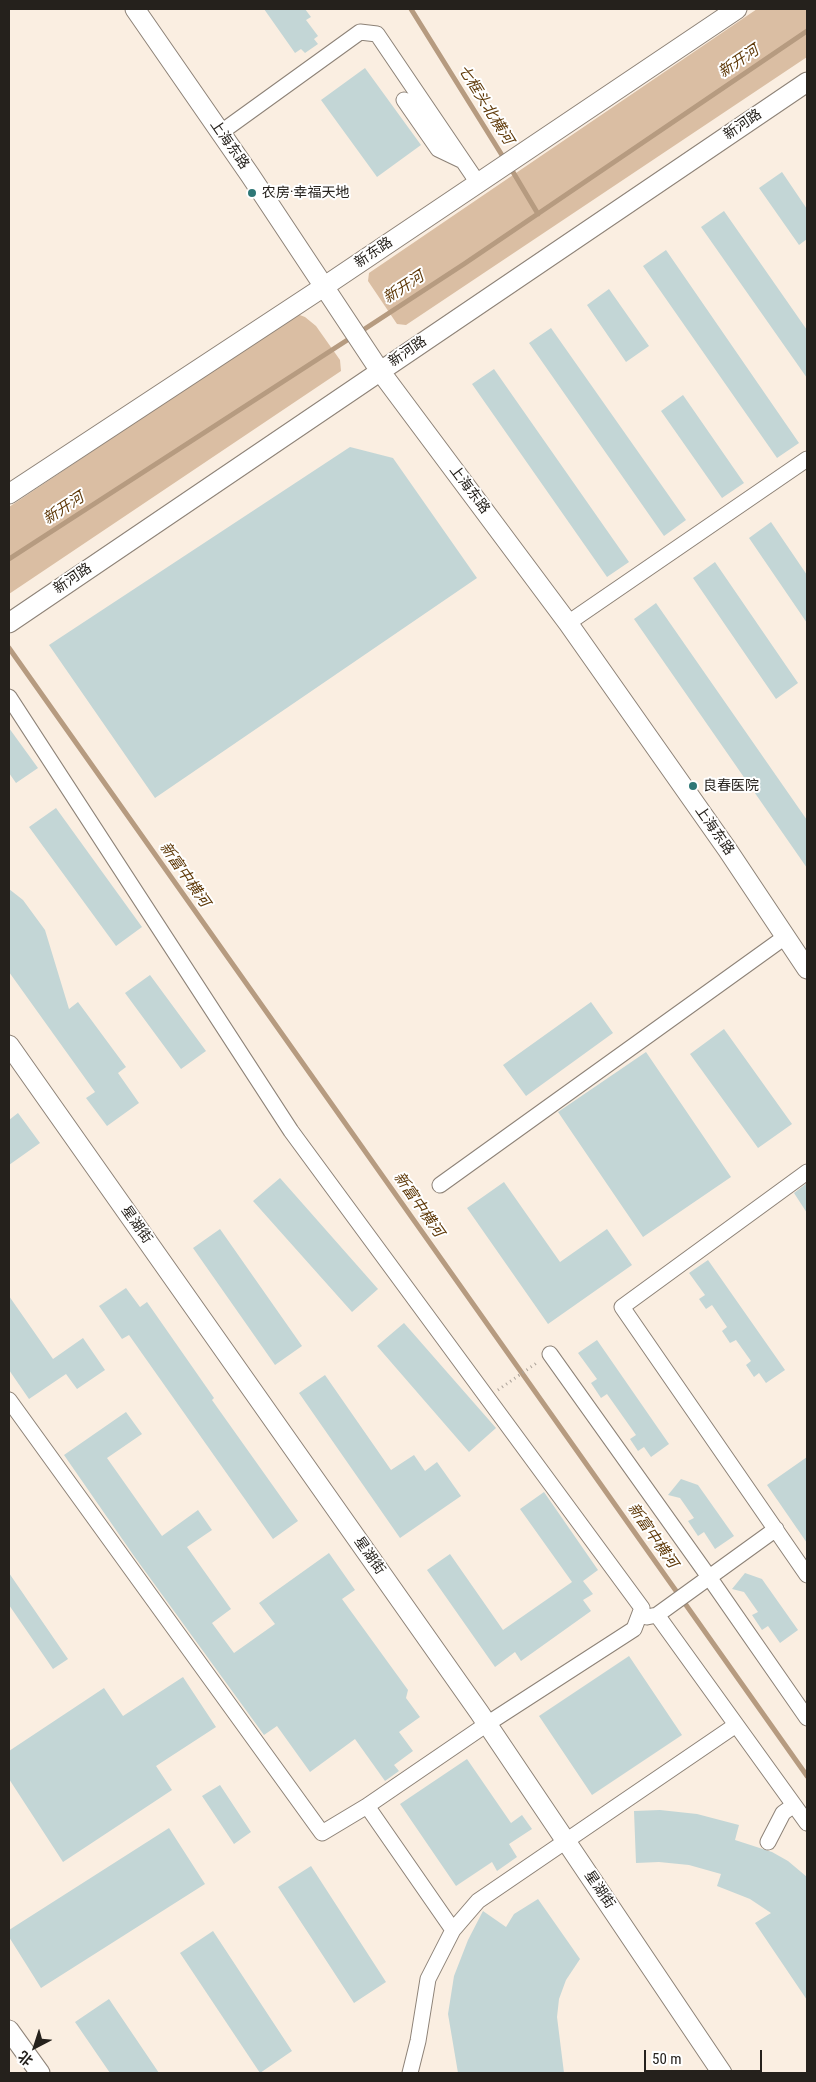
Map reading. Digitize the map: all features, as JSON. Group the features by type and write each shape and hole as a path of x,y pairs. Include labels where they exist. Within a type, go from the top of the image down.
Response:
{"street":[{"name":"上海东路","path":"135,9 325,286 380,371 568,623 727,849 807,969"},
{"name":"新东路","path":"9,494 325,286 737,9"},
{"path":"220,133 360,32 377,34 462,160 483,179"},
{"name":"新河路","path":"9,623 807,82"},
{"path":"404,100 438,149 462,160"},
{"path":"568,623 807,459"},
{"path":"9,696 291,1131 642,1608 634,1629 322,1833 9,1400"},
{"path":"440,1185 785,937"},
{"name":"星湖街","path":"9,1045 487,1724 722,2073"},
{"path":"807,1172 622,1307 807,1575"},
{"path":"550,1354 807,1718"},
{"path":"638,1619 661,1612 776,1529"},
{"path":"661,1612 736,1725 807,1823"},
{"path":"410,2073 418,2042 428,1979 453,1930 478,1901 736,1725"},
{"path":"768,1842 783,1813 794,1805"},
{"path":"366,1806 453,1930"},
{"path":"9,2030 40,2073"}],"path":[{"path":"509,1382 533,1366"}],"shaded area":[{"path":"757,9 807,9 807,57 406,325 397,324 368,281 369,273"},
{"path":"297,314 305,317 316,326 340,360 341,371 9,594 9,507"}],"building":[{"path":"264,9 305,9 311,17 306,20 318,36 314,39 318,44 305,53 301,49 295,53"},
{"path":"365,68 421,145 377,177 321,100"},
{"path":"782,172 807,209 807,239 799,245 759,188"},
{"path":"724,211 807,330 807,378 701,227"},
{"path":"666,250 799,443 777,458 643,266"},
{"path":"609,289 649,346 626,362 587,305"},
{"path":"551,328 686,520 664,536 529,343"},
{"path":"494,369 629,562 607,577 472,384"},
{"path":"683,395 744,483 722,498 661,411"},
{"path":"350,447 393,458 477,578 155,798 49,645"},
{"path":"771,522 807,575 807,623 749,538"},
{"path":"715,562 798,683 776,699 693,578"},
{"path":"656,603 807,820 807,868 634,619"},
{"path":"9,728 38,768 16,783 9,773"},
{"path":"56,808 142,927 116,946 29,827"},
{"path":"9,889 23,900 45,930 69,1009 78,1002 126,1067 118,1073 139,1103 107,1126 86,1098 95,1092 9,972"},
{"path":"150,975 206,1051 181,1069 125,993"},
{"path":"591,1002 613,1033 526,1096 503,1065"},
{"path":"724,1029 792,1124 758,1148 690,1054"},
{"path":"646,1052 731,1177 643,1237 558,1112"},
{"path":"18,1113 40,1143 9,1165 9,1120"},
{"path":"280,1178 378,1289 352,1312 253,1201"},
{"path":"504,1182 560,1262 607,1229 632,1265 548,1324 467,1208"},
{"path":"807,1183 807,1213 794,1193"},
{"path":"220,1229 302,1346 275,1365 193,1248"},
{"path":"708,1260 785,1370 766,1383 759,1373 754,1377 746,1365 751,1361 736,1340 730,1343 722,1331 727,1327 712,1305 706,1309 699,1299 705,1295 689,1273"},
{"path":"126,1288 140,1307 147,1302 214,1398 212,1400 298,1521 273,1539 129,1335 122,1339 99,1306"},
{"path":"9,1296 53,1359 83,1338 105,1370 77,1389 66,1374 29,1399 9,1370"},
{"path":"404,1323 496,1428 469,1452 377,1346"},
{"path":"597,1340 669,1444 651,1457 644,1447 638,1451 630,1439 636,1435 607,1394 601,1398 591,1383 597,1379 578,1353"},
{"path":"325,1375 391,1470 414,1455 425,1471 437,1462 461,1496 400,1538 299,1393"},
{"path":"126,1412 142,1434 107,1458 162,1536 198,1510 212,1530 187,1547 231,1609 212,1623 234,1653 275,1624 259,1603 329,1553 355,1590 342,1599 408,1690 406,1698 420,1717 399,1732 413,1751 394,1765 399,1771 385,1781 355,1739 310,1772 277,1726 264,1735 134,1556 64,1455"},
{"path":"807,1457 807,1543 767,1485"},
{"path":"681,1479 698,1485 734,1536 715,1549 704,1532 698,1536 688,1521 694,1518 680,1498 668,1495"},
{"path":"544,1492 598,1570 583,1581 593,1594 583,1600 591,1611 521,1661 515,1652 495,1667 427,1570 450,1554 503,1630 572,1582 520,1509"},
{"path":"9,1573 68,1659 53,1669 9,1605"},
{"path":"745,1573 762,1579 798,1630 780,1643 768,1626 762,1630 752,1615 758,1612 744,1592 732,1589"},
{"path":"629,1656 682,1735 592,1795 539,1716"},
{"path":"183,1677 216,1727 156,1766 172,1790 63,1862 9,1779 9,1751 104,1688 123,1716"},
{"path":"467,1759 511,1823 522,1815 532,1829 509,1844 517,1857 497,1871 492,1862 456,1886 400,1804"},
{"path":"220,1785 251,1832 234,1844 202,1796"},
{"path":"660,1810 697,1814 739,1825 735,1840 772,1852 788,1861 807,1877 807,2000 755,1923 771,1913 750,1899 717,1886 721,1874 689,1865 659,1862 636,1863 634,1811"},
{"path":"169,1828 205,1884 41,1988 9,1937 9,1930"},
{"path":"311,1866 386,1982 354,2003 278,1887"},
{"path":"538,1899 580,1959 566,1980 559,1999 557,2017 564,2073 458,2073 448,2014 454,1976 468,1940 483,1911 506,1927 514,1914"},
{"path":"213,1931 292,2051 260,2073 180,1953"},
{"path":"109,1999 159,2073 110,2073 75,2022"}],"waterway":[{"name":"七框头北横河","path":"411,9 505,160"},
{"name":"新开河","path":"360,332 464,264 807,31"},
{"name":"七框头北横河","path":"510,167 538,214"},
{"name":"新开河","path":"9,559 352,337"},
{"name":"新富中横河","path":"9,648 807,1776"}],"place":[{"name":"农房·幸福天地","path":"252,193"},
{"name":"良春医院","path":"693,786"}]}
